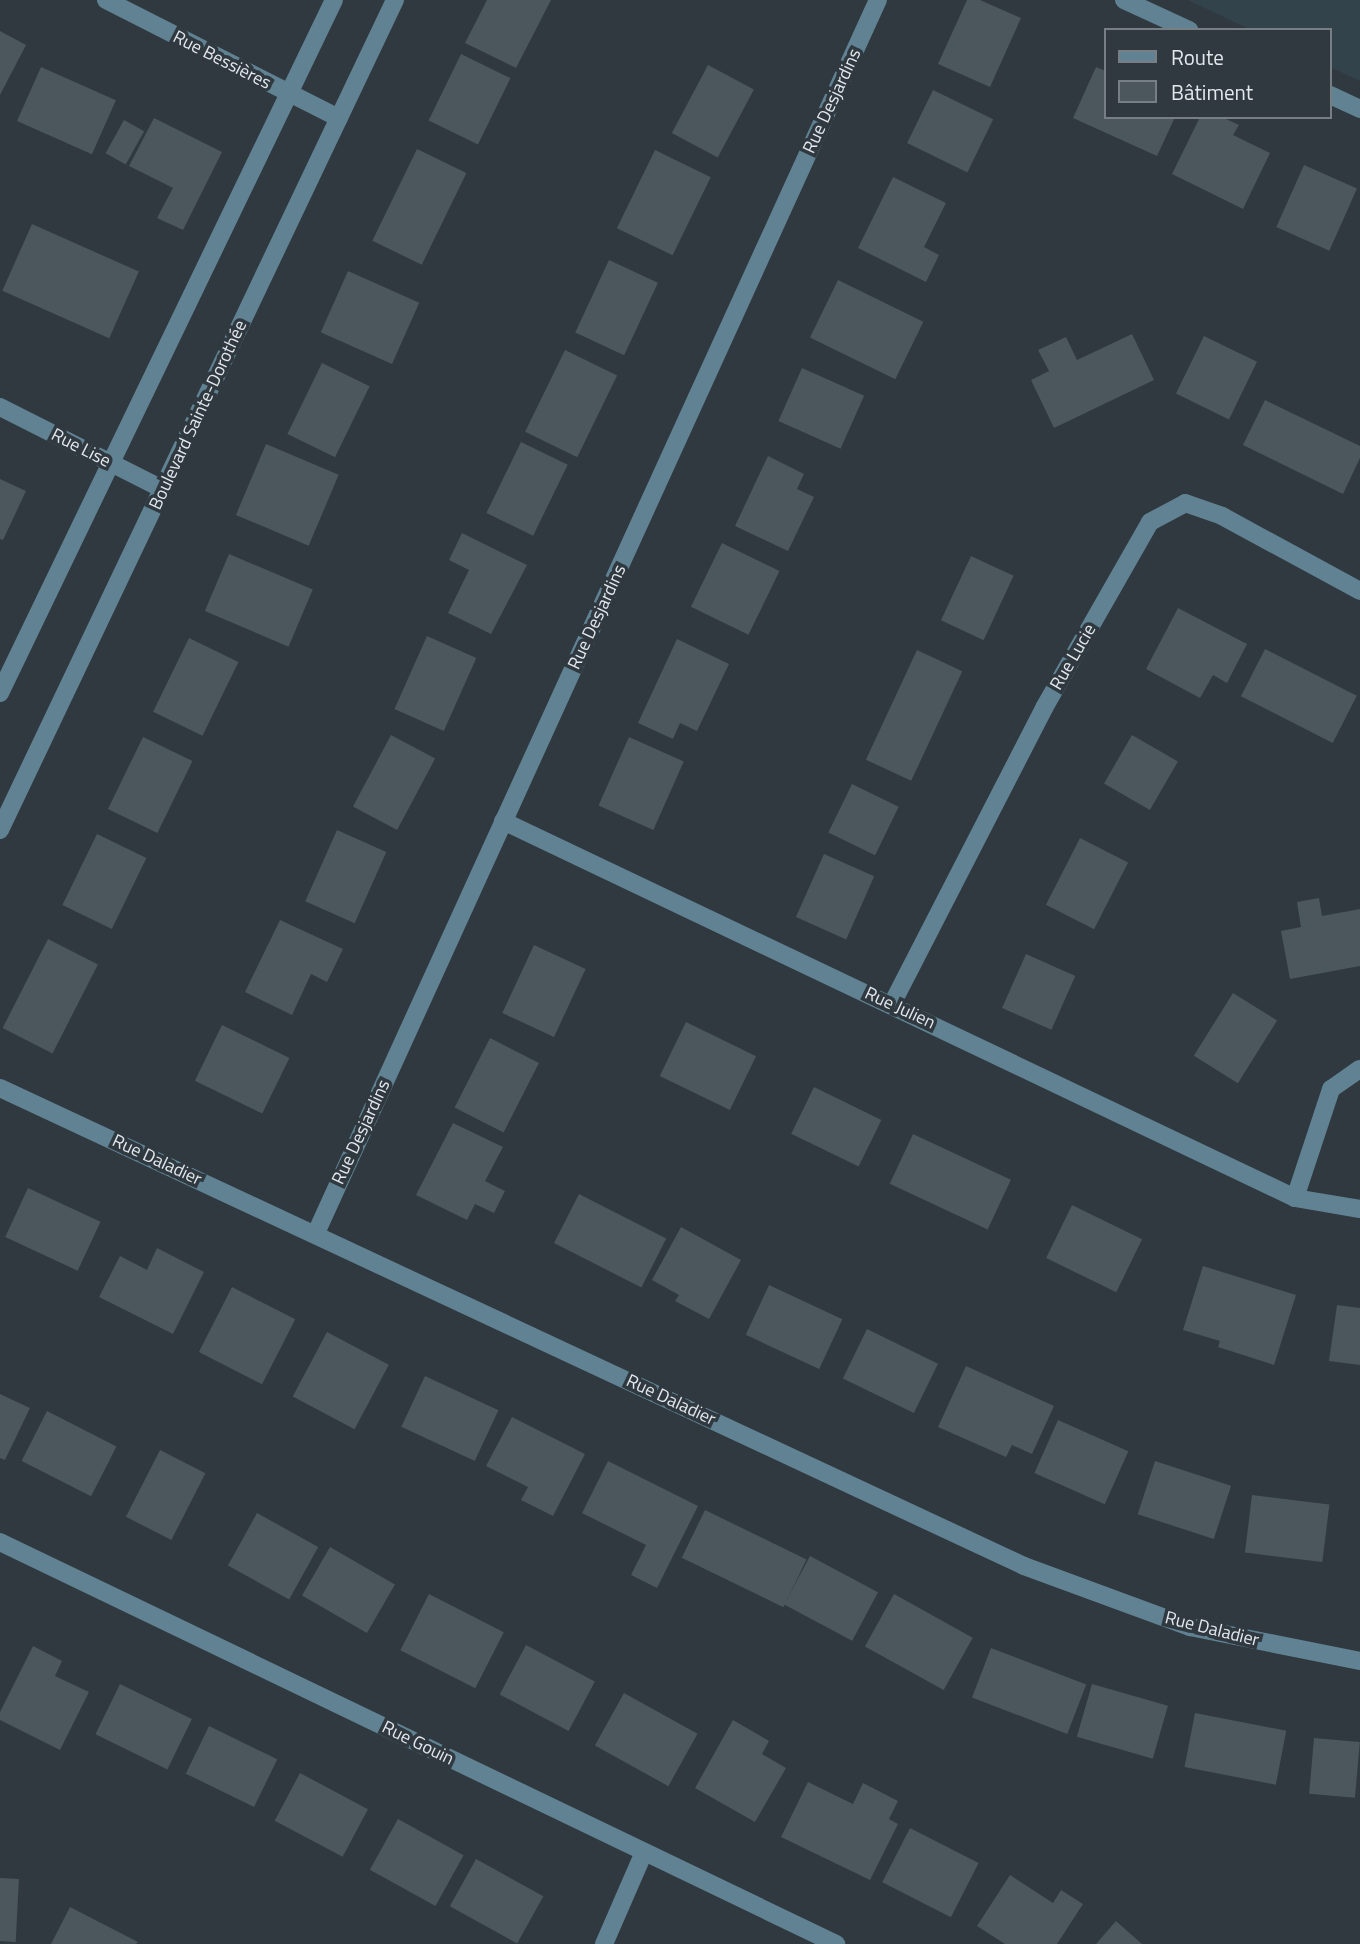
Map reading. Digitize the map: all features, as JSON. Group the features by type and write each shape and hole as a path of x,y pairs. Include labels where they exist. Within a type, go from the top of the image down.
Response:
{"street":[{"name":"Rue Bessières","path":"106,0 339,118"},
{"path":"0,693 334,0"},
{"name":"Boulevard Sainte-Dorothée","path":"0,830 395,0"},
{"name":"Rue Desjardins","path":"316,1233 878,0"},
{"path":"1124,0 1185,28"},
{"path":"1332,96 1360,109"},
{"name":"Rue Lise","path":"0,407 162,489"},
{"name":"Rue Lucie","path":"892,1004 1044,708 1150,522 1185,503 1222,516 1360,591"},
{"name":"Rue Julien","path":"503,821 1295,1198 1360,1209"},
{"path":"1295,1198 1331,1089 1360,1069"},
{"name":"Rue Daladier","path":"0,1088 316,1233 1024,1566 1190,1627 1360,1661"},
{"name":"Rue Gouin","path":"0,1542 836,1944"},
{"path":"604,1944 644,1852"}],"shaded area":[{"path":"1188,0 1360,0 1360,81 1332,68 1332,28 1247,28"}],"building":[{"path":"487,0 551,0 516,68 465,43"},
{"path":"967,0 980,0 1021,18 990,87 938,64"},
{"path":"0,31 26,45 0,95"},
{"path":"461,54 510,78 478,145 429,121"},
{"path":"708,65 754,89 718,157 672,133"},
{"path":"41,67 116,100 92,154 17,121"},
{"path":"1096,67 1104,70 1104,119 1174,119 1157,156 1073,118"},
{"path":"933,90 993,119 967,172 907,143"},
{"path":"154,118 222,152 183,230 157,218 173,188 129,166"},
{"path":"1199,119 1226,119 1239,125 1233,135 1270,153 1243,209 1172,174"},
{"path":"124,120 144,131 126,164 106,153"},
{"path":"417,149 466,173 422,265 372,241"},
{"path":"655,150 711,177 673,255 617,228"},
{"path":"1304,165 1357,189 1329,251 1276,227"},
{"path":"893,177 946,203 924,247 939,255 926,282 858,248"},
{"path":"32,224 139,272 109,338 2,291"},
{"path":"609,260 658,283 624,355 575,333"},
{"path":"348,271 419,303 392,364 321,332"},
{"path":"838,280 923,322 895,379 810,338"},
{"path":"1132,334 1154,380 1054,428 1031,380 1049,371 1038,350 1066,337 1077,360"},
{"path":"1204,336 1257,362 1229,419 1176,394"},
{"path":"565,350 617,375 577,457 525,432"},
{"path":"322,363 370,386 335,457 287,434"},
{"path":"802,368 864,396 841,449 778,421"},
{"path":"1265,400 1360,446 1360,458 1343,494 1243,445"},
{"path":"521,442 568,465 533,536 486,513"},
{"path":"266,444 339,475 309,546 236,515"},
{"path":"768,456 804,474 797,489 814,497 788,551 735,526"},
{"path":"0,479 26,491 3,540 0,539"},
{"path":"462,533 527,565 491,634 448,613 469,570 449,560"},
{"path":"722,543 780,571 748,635 691,607"},
{"path":"229,554 313,590 289,647 205,611"},
{"path":"971,556 1014,576 984,640 941,620"},
{"path":"1178,608 1247,644 1227,683 1213,675 1200,698 1146,669"},
{"path":"427,636 476,658 444,731 394,709"},
{"path":"189,638 238,662 202,736 153,712"},
{"path":"677,639 729,664 697,731 680,723 673,739 638,723"},
{"path":"1265,649 1357,696 1333,743 1241,696"},
{"path":"917,650 962,671 911,781 866,760"},
{"path":"391,735 435,758 397,830 353,807"},
{"path":"1132,735 1178,762 1150,810 1104,783"},
{"path":"143,737 192,761 157,833 108,809"},
{"path":"629,737 684,761 653,830 598,806"},
{"path":"852,784 899,807 875,855 828,833"},
{"path":"337,830 386,852 355,923 305,901"},
{"path":"97,834 146,858 112,929 62,905"},
{"path":"1080,838 1128,863 1094,929 1046,905"},
{"path":"824,854 874,876 846,939 796,917"},
{"path":"1319,898 1322,916 1360,909 1360,966 1290,979 1281,931 1301,927 1297,902"},
{"path":"280,920 343,949 327,982 311,974 292,1015 245,992"},
{"path":"48,939 98,964 52,1054 3,1028"},
{"path":"534,945 586,969 554,1037 502,1013"},
{"path":"1026,954 1075,976 1051,1030 1002,1008"},
{"path":"1233,993 1277,1021 1238,1083 1194,1056"},
{"path":"686,1022 756,1056 730,1110 660,1076"},
{"path":"222,1025 289,1058 262,1114 195,1081"},
{"path":"490,1038 539,1063 504,1132 455,1107"},
{"path":"814,1087 881,1120 859,1167 791,1134"},
{"path":"453,1123 503,1147 485,1181 505,1191 494,1213 475,1204 467,1220 416,1195"},
{"path":"913,1134 1011,1180 988,1229 890,1184"},
{"path":"28,1188 101,1222 78,1271 5,1237"},
{"path":"579,1194 666,1238 641,1287 554,1243"},
{"path":"1072,1205 1142,1239 1116,1292 1046,1258"},
{"path":"681,1227 741,1260 709,1319 675,1301 679,1295 652,1280"},
{"path":"157,1248 204,1272 173,1334 99,1297 120,1256 147,1270"},
{"path":"1203,1266 1296,1295 1274,1365 1218,1347 1220,1341 1183,1330"},
{"path":"769,1285 842,1319 819,1369 746,1335"},
{"path":"232,1287 295,1319 262,1384 199,1352"},
{"path":"1337,1305 1360,1308 1360,1365 1329,1361"},
{"path":"867,1329 938,1364 914,1413 843,1378"},
{"path":"327,1332 389,1365 355,1429 293,1396"},
{"path":"966,1366 1054,1406 1032,1454 1012,1445 1006,1457 938,1427"},
{"path":"425,1376 498,1410 475,1461 401,1427"},
{"path":"0,1394 30,1408 5,1460 0,1458"},
{"path":"47,1411 116,1446 91,1496 22,1461"},
{"path":"512,1417 585,1454 553,1516 521,1500 528,1487 486,1466"},
{"path":"1058,1420 1128,1451 1105,1504 1034,1473"},
{"path":"160,1450 205,1473 171,1540 126,1517"},
{"path":"608,1461 698,1506 657,1588 631,1575 646,1545 582,1513"},
{"path":"1155,1461 1231,1486 1214,1539 1138,1514"},
{"path":"1252,1495 1329,1505 1322,1562 1245,1553"},
{"path":"705,1510 807,1560 783,1607 682,1558"},
{"path":"257,1513 318,1547 289,1599 228,1565"},
{"path":"330,1547 395,1584 367,1633 302,1595"},
{"path":"810,1556 878,1592 852,1641 784,1605"},
{"path":"429,1594 504,1632 475,1688 400,1650"},
{"path":"894,1594 973,1638 944,1690 865,1646"},
{"path":"526,1645 595,1682 569,1731 500,1694"},
{"path":"33,1646 62,1661 55,1676 89,1692 60,1750 0,1720 0,1712"},
{"path":"991,1648 1086,1685 1067,1734 972,1697"},
{"path":"120,1684 192,1719 167,1769 95,1734"},
{"path":"1092,1684 1168,1706 1153,1759 1077,1737"},
{"path":"624,1693 697,1734 668,1786 595,1745"},
{"path":"1195,1713 1286,1731 1276,1785 1185,1767"},
{"path":"733,1720 769,1741 762,1754 786,1768 755,1822 695,1788"},
{"path":"209,1726 277,1759 254,1807 186,1774"},
{"path":"1314,1738 1360,1742 1355,1798 1309,1794"},
{"path":"300,1773 368,1809 343,1857 275,1821"},
{"path":"808,1782 853,1804 863,1783 898,1801 889,1819 898,1824 870,1880 781,1837"},
{"path":"398,1819 464,1855 435,1906 370,1870"},
{"path":"910,1828 979,1863 951,1917 882,1882"},
{"path":"476,1859 543,1896 517,1944 450,1906"},
{"path":"1010,1875 1053,1903 1061,1890 1083,1904 1057,1944 1005,1944 977,1926"},
{"path":"0,1878 19,1879 16,1942 0,1941"},
{"path":"70,1907 138,1942 51,1944"},
{"path":"1116,1921 1142,1944 1096,1944"}]}
